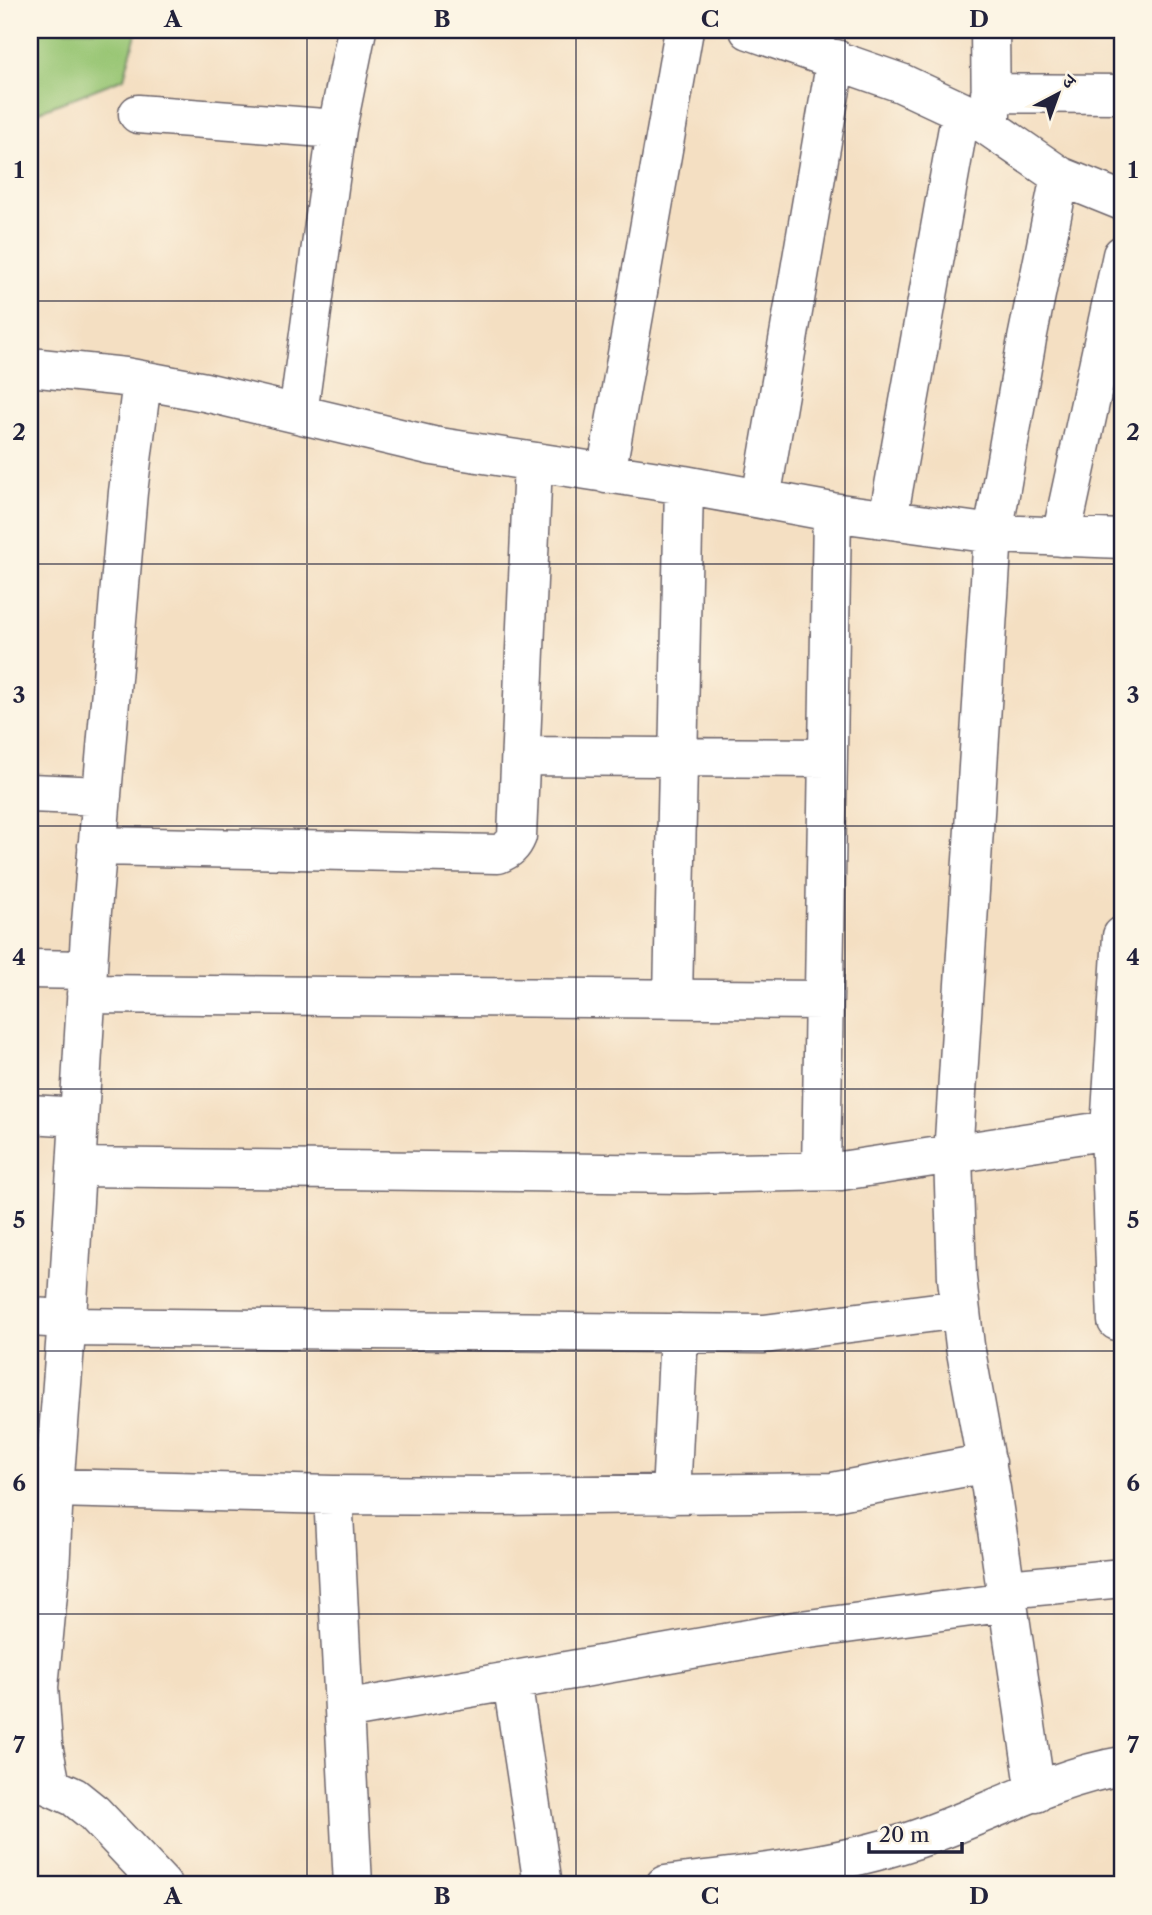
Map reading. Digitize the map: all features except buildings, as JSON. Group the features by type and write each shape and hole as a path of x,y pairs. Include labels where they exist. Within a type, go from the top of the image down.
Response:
{"street":[{"path":"298,414 337,129 357,30"},
{"path":"606,474 684,30"},
{"path":"748,30 981,111 1060,176 1122,201"},
{"path":"888,519 981,111 990,30"},
{"path":"761,499 836,59"},
{"path":"981,111 1122,94"},
{"path":"138,114 337,129"},
{"path":"1036,1793 987,1464 971,1388 960,1309 953,1155 993,534 1027,339 1060,176"},
{"path":"1061,537 1122,255"},
{"path":"30,368 142,381 205,392 433,446 684,485 832,512 993,534 1122,539"},
{"path":"142,381 128,492 97,846 67,1323 42,1486 50,1573 39,1687 43,1745 40,1781 74,1797 94,1813 162,1885"},
{"path":"97,846 498,854 514,844 517,836 533,463"},
{"path":"674,998 684,485"},
{"path":"821,1171 832,512"},
{"path":"520,756 828,758"},
{"path":"30,793 102,796"},
{"path":"1117,1321 1116,1129 1122,936"},
{"path":"30,969 87,982 823,1000"},
{"path":"30,1114 79,1116"},
{"path":"76,1167 686,1174 841,1171 1116,1129"},
{"path":"30,1317 67,1323 764,1334 960,1309"},
{"path":"671,1495 679,1333"},
{"path":"42,1486 333,1495 833,1492 987,1464"},
{"path":"333,1495 353,1885"},
{"path":"344,1710 853,1621 1122,1578"},
{"path":"512,1681 543,1885"},
{"path":"665,1885 760,1873 870,1853 962,1824 1096,1771 1122,1766"}],"green space":[{"path":"30,30 137,30 124,78 30,115"}]}
